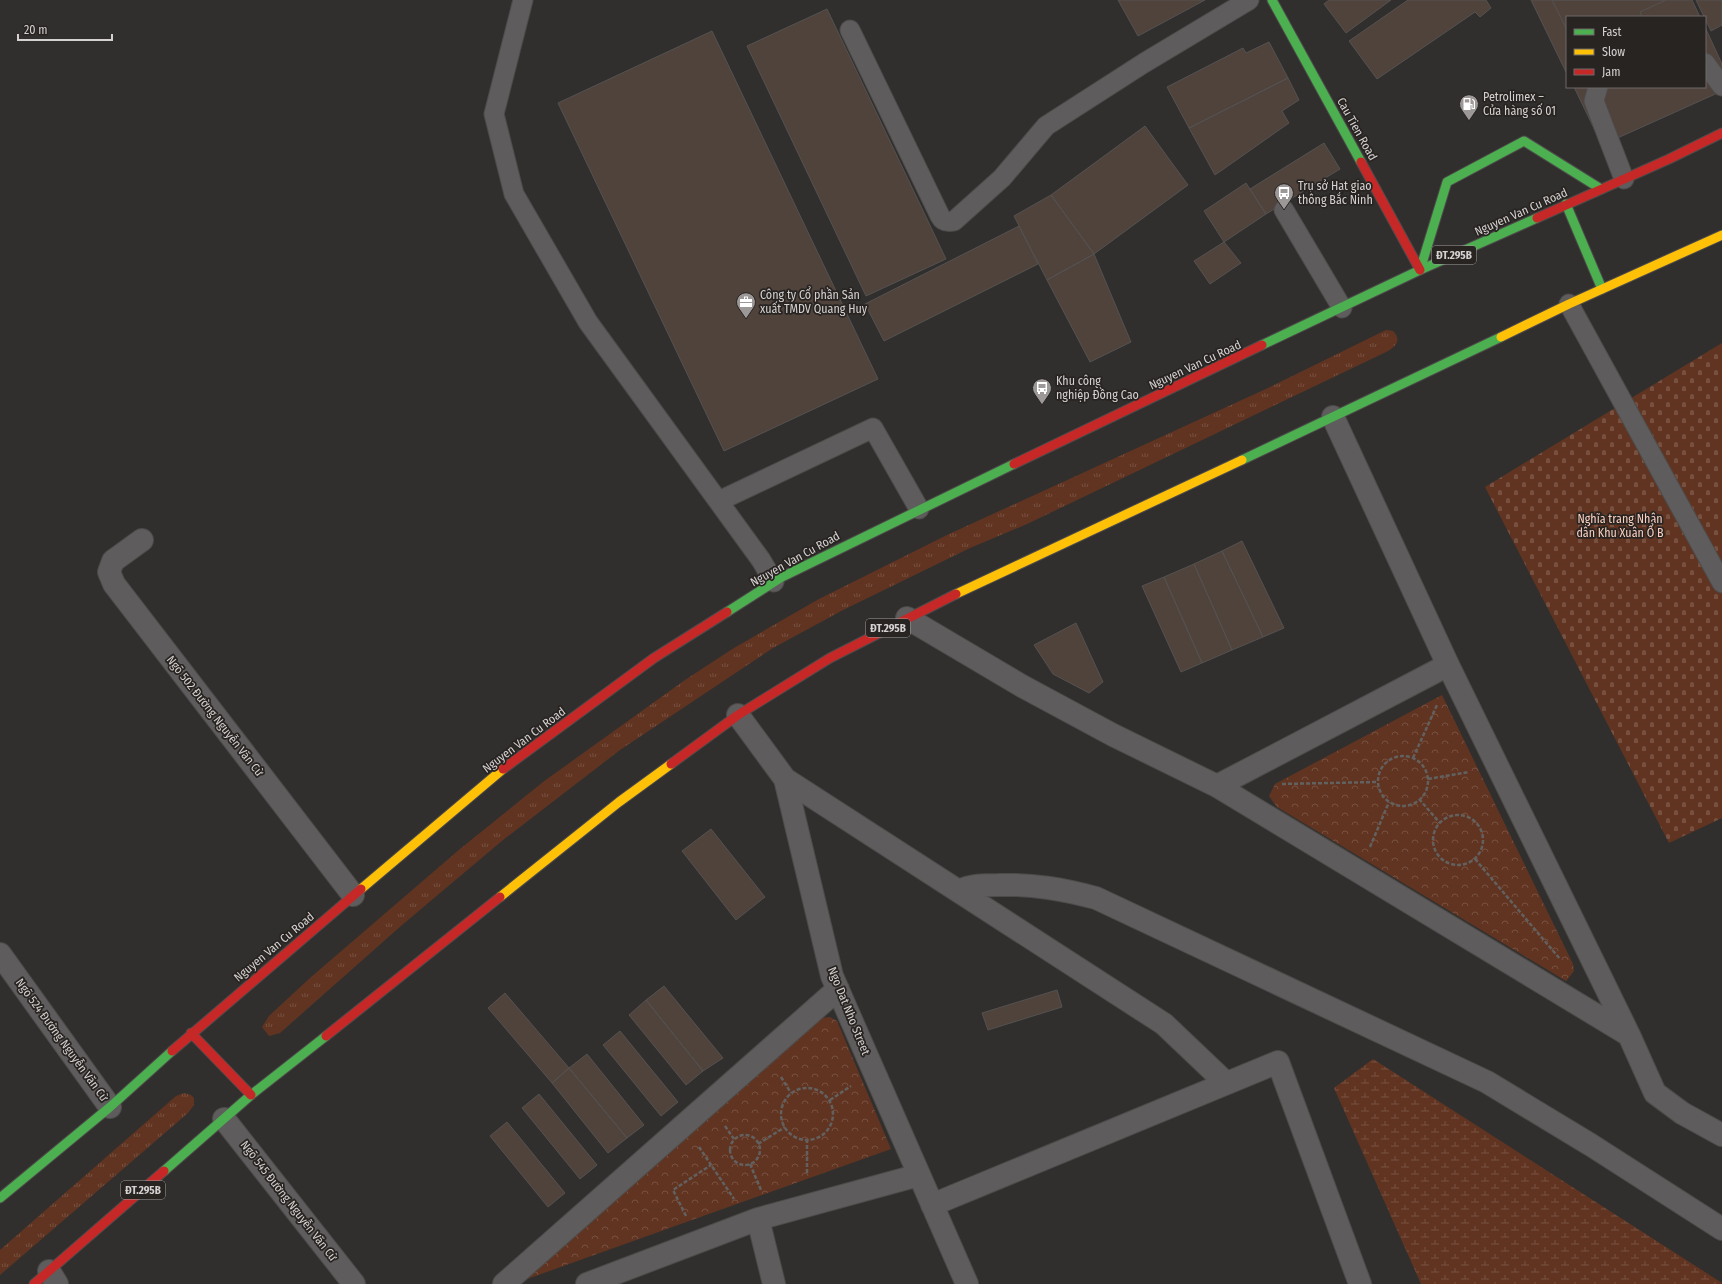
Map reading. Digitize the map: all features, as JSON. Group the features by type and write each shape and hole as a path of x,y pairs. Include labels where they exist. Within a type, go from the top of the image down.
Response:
{"main road":[{"name":"Cau Tien Road","path":"1272,0 1420,270"},
{"name":"Nguyen Van Cu Road","path":"0,1198 110,1107 192,1033 353,895 506,767 654,658 782,577 919,509 1420,270 1669,159 1722,133"},
{"path":"1420,270 1446,182 1524,141 1601,189"},
{"path":"1566,204 1602,289"},
{"name":"ĐT.295B","path":"47,1280 251,1095 619,802 738,715 830,658 907,618 1569,304 1722,235"},
{"path":"192,1033 251,1095"}],"street":[{"path":"1333,417 1448,665 1630,1035 1655,1093 1682,1113 1722,1135"},
{"name":"Ngõ 502 Đường Nguyễn Văn Cừ","path":"142,540 113,561 109,572 114,584 353,895"},
{"path":"907,618 1022,686 1113,735 1217,786 1630,1035"},
{"path":"1217,786 1448,665"},
{"name":"Ngo Dat Nho Street","path":"738,715 785,779 832,976 967,1284"},
{"path":"785,779 1164,1024 1226,1083"},
{"path":"959,891 969,886 1026,884 1064,889 1096,898 1487,1082 1591,1145 1722,1229"},
{"name":"Ngõ 524 Đường Nguyễn Văn Cừ","path":"0,954 110,1107"},
{"path":"504,1284 838,989"},
{"path":"932,1205 1278,1062 1360,1284"},
{"name":"Ngõ 545 Đường Nguyễn Văn Cừ","path":"224,1119 354,1284"},
{"path":"587,1284 758,1219 919,1175"},
{"path":"758,1219 774,1284"}],"lane":[{"path":"522,0 494,114 514,194 588,322 719,501 761,560 774,582"},
{"path":"850,30 941,219 948,222 954,221 988,193 1046,126 1124,76 1249,0"},
{"path":"1706,64 1722,86"},
{"path":"1598,88 1594,101 1624,179"},
{"path":"1284,210 1342,308"},
{"path":"1569,304 1722,583"},
{"path":"719,501 873,428 919,509"}],"path":[{"path":"1413,758 1437,704"},
{"path":"1403,755 1413,758 1424,766 1428,779 1426,790 1419,799 1409,805 1401,806 1389,802 1380,793 1377,776 1381,767 1387,761 1394,757 1403,755"},
{"path":"1428,779 1474,771"},
{"path":"1279,784 1377,782"},
{"path":"1419,799 1440,823"},
{"path":"1370,847 1389,802"},
{"path":"1459,815 1467,816 1474,820 1480,827 1484,842 1482,850 1475,859 1463,865 1454,865 1446,862 1440,857 1435,850 1433,842 1434,833 1440,823 1451,816 1459,815"},
{"path":"1475,859 1562,962"},
{"path":"780,1076 791,1093"},
{"path":"830,1100 853,1085"},
{"path":"812,1088 819,1090 830,1100 834,1114 830,1128 816,1139 798,1139 790,1134 781,1119 783,1102 796,1090 812,1088"},
{"path":"758,1144 785,1127"},
{"path":"743,1135 754,1138 758,1144 760,1152 756,1161 742,1166 733,1161 729,1152 731,1142 734,1139 743,1135"},
{"path":"807,1140 807,1173"},
{"path":"695,1141 735,1200"},
{"path":"750,1164 761,1190"},
{"path":"687,1218 673,1190 711,1165"}],"green space":[{"path":"1386,330 1393,331 1396,334 1397,343 1393,348 1386,352 1027,524 970,548 843,610 773,648 620,750 503,840 402,925 280,1033 269,1036 262,1027 269,1016 310,978 460,849 543,782 685,680 734,648 819,599 947,535 1268,388"},
{"name":"Nghĩa trang Nhân dân Khu Xuân Ổ B","path":"1722,343 1722,818 1669,843 1485,487"},
{"path":"1442,695 1573,964 1574,971 1566,981 1277,807 1269,796 1275,784"},
{"path":"830,1017 837,1021 891,1149 513,1284 820,1018"},
{"path":"1373,1059 1722,1284 1421,1284 1334,1088"},
{"path":"184,1093 191,1095 194,1098 194,1105 188,1113 0,1275 0,1250 176,1096"}],"building":[{"path":"1118,0 1205,0 1138,36"},
{"path":"1329,0 1391,0 1346,33 1324,4"},
{"path":"1408,0 1486,0 1491,8 1480,17 1475,12 1377,79 1349,41"},
{"path":"1531,0 1692,0 1700,16 1566,16 1566,72"},
{"path":"1552,0 1666,0 1640,12 1642,16 1566,16 1566,28"},
{"path":"1696,0 1722,0 1722,25 1711,31 1706,21 1706,16 1704,16"},
{"path":"827,9 946,259 866,296 747,46"},
{"path":"1706,29 1722,64 1722,91 1602,145 1574,88 1706,88"},
{"path":"712,31 878,379 724,451 558,103"},
{"path":"1269,42 1288,78 1189,128 1167,87 1243,48 1246,53"},
{"path":"1288,78 1299,100 1282,111 1289,123 1215,175 1189,128"},
{"path":"1145,126 1188,185 1094,254 1051,195"},
{"path":"1324,143 1340,169 1266,214 1250,189"},
{"path":"1246,183 1266,214 1224,242 1204,211"},
{"path":"1051,195 1094,254 1047,280 1014,216"},
{"path":"1019,226 1038,264 884,341 865,304"},
{"path":"1224,242 1241,263 1210,284 1194,261"},
{"path":"1094,254 1131,342 1090,362 1047,280"},
{"path":"1242,541 1284,628 1263,637 1222,551"},
{"path":"1222,551 1263,637 1232,650 1194,564"},
{"path":"1194,564 1232,650 1202,663 1164,577"},
{"path":"1164,577 1202,663 1181,672 1142,586"},
{"path":"1076,623 1103,682 1089,693 1053,674 1034,645"},
{"path":"711,829 765,897 736,920 682,851"},
{"path":"664,986 723,1058 703,1071 646,1000"},
{"path":"1057,990 1062,1007 988,1030 982,1013"},
{"path":"505,993 569,1068 552,1083 488,1008"},
{"path":"646,1000 703,1071 686,1085 629,1015"},
{"path":"620,1031 678,1102 661,1116 603,1045"},
{"path":"587,1054 644,1125 627,1138 569,1068"},
{"path":"569,1068 627,1138 608,1153 552,1083"},
{"path":"539,1094 597,1165 580,1179 522,1108"},
{"path":"507,1122 565,1193 548,1207 490,1136"}],"traffic: fast":[{"path":"1272,0 1361,162"},
{"path":"1420,270 1447,182 1524,141 1601,189"},
{"path":"1566,204 1602,289"},
{"path":"1262,345 1420,270 1537,218"},
{"path":"1242,460 1501,337"},
{"path":"727,612 782,577 1014,464"},
{"path":"164,1171 251,1095 326,1036"},
{"path":"0,1198 110,1107 172,1051"}],"traffic: slow":[{"path":"1501,337 1569,304 1722,235"},
{"path":"956,594 1242,460"},
{"path":"500,897 619,802 671,764"},
{"path":"361,889 503,769"}],"traffic: jam":[{"path":"1537,218 1669,159 1722,133"},
{"path":"1361,162 1420,270"},
{"path":"1014,464 1262,345"},
{"path":"671,764 738,715 830,658 956,594"},
{"path":"503,769 654,658 727,612"},
{"path":"172,1051 361,889"},
{"path":"326,1036 500,897"},
{"path":"191,1033 251,1095"},
{"path":"34,1284 164,1171"}],"place":[{"name":"Petrolimex – Cửa hàng số 01","path":"1469,121"},
{"name":"Trụ sở Hạt giao thông Bắc Ninh","path":"1284,210"},
{"name":"Công ty Cổ phần Sản xuất TMDV Quang Huy","path":"746,319"},
{"name":"Khu công nghiệp Đồng Cao","path":"1042,405"}]}
